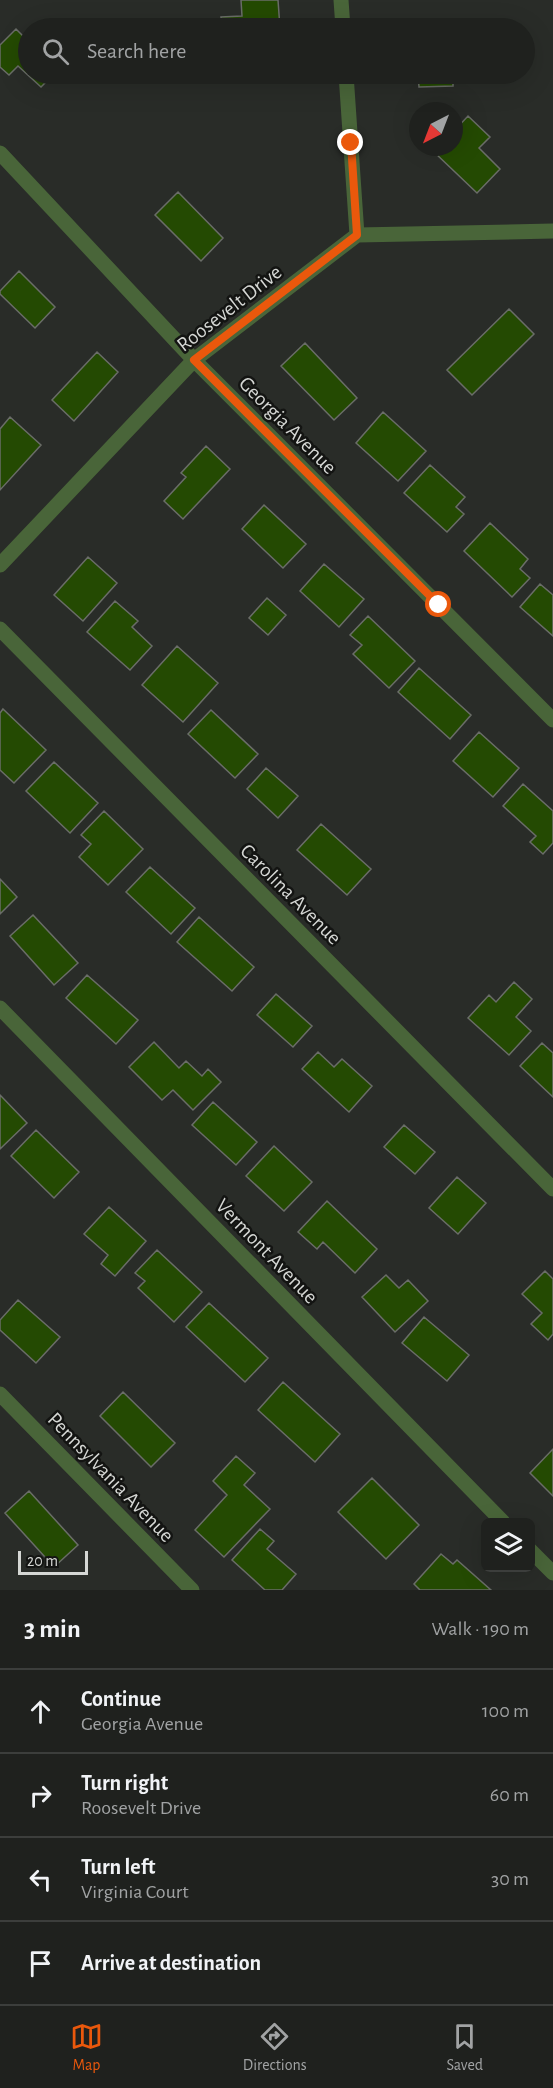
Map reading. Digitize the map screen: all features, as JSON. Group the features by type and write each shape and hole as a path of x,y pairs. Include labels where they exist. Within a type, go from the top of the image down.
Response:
{"street":[{"path":"341,0 342,18"},
{"path":"347,84 357,235 553,231"},
{"name":"Georgia Avenue","path":"0,153 194,360 553,720"},
{"name":"Roosevelt Drive","path":"0,565 194,360 357,235"},
{"name":"Carolina Avenue","path":"0,629 553,1189"},
{"name":"Vermont Avenue","path":"0,1008 499,1518"},
{"name":"Pennsylvania Avenue","path":"0,1394 192,1590"},
{"path":"535,1554 553,1573"}],"building":[{"path":"241,0 278,0 279,18 221,17 242,16"},
{"path":"16,29 18,31 18,66 9,75 0,67 0,45"},
{"path":"419,84 453,84 453,86 419,87"},
{"path":"468,116 490,137 479,148 500,169 477,193 438,156 463,156 463,121"},
{"path":"178,192 223,238 201,261 155,215"},
{"path":"19,271 55,307 35,328 0,294 0,291"},
{"path":"509,309 534,334 472,395 447,370"},
{"path":"305,343 357,398 334,420 281,366"},
{"path":"97,352 118,372 74,421 52,400"},
{"path":"383,412 426,451 398,481 356,443"},
{"path":"10,417 41,445 0,490 0,429"},
{"path":"206,446 230,469 183,519 164,501 186,477 181,473"},
{"path":"430,465 465,497 456,507 464,514 447,532 404,493"},
{"path":"264,505 306,544 283,568 242,529"},
{"path":"490,523 528,559 520,569 530,578 512,597 464,551"},
{"path":"88,557 117,583 83,621 54,595"},
{"path":"324,564 364,599 339,627 300,591"},
{"path":"540,584 553,595 553,636 520,607"},
{"path":"267,598 286,615 268,635 249,618"},
{"path":"115,601 138,621 132,627 152,646 130,670 87,632"},
{"path":"368,616 415,661 389,688 353,654 362,645 350,635"},
{"path":"177,646 218,683 183,722 142,685"},
{"path":"419,668 471,715 450,739 398,692"},
{"path":"3,709 46,750 14,783 0,770 0,713"},
{"path":"211,710 258,754 235,778 188,734"},
{"path":"479,732 519,768 493,797 453,761"},
{"path":"54,762 98,803 70,833 26,791"},
{"path":"266,768 298,796 278,818 247,789"},
{"path":"523,784 553,811 553,843 543,854 530,842 536,836 503,806"},
{"path":"104,811 143,849 108,885 79,857 91,844 81,835"},
{"path":"321,824 371,869 347,895 297,850"},
{"path":"150,867 195,908 171,934 126,892"},
{"path":"0,879 17,897 0,914"},
{"path":"33,915 78,963 54,985 10,936"},
{"path":"199,917 254,967 232,991 177,942"},
{"path":"87,975 138,1020 116,1044 66,998"},
{"path":"514,982 532,999 516,1017 531,1031 509,1055 468,1018 489,995 496,1002"},
{"path":"276,994 312,1026 293,1047 257,1015"},
{"path":"154,1042 179,1068 186,1061 202,1076 208,1069 221,1082 193,1110 173,1090 162,1100 129,1067"},
{"path":"542,1043 553,1053 553,1097 520,1066"},
{"path":"318,1052 334,1067 342,1059 372,1086 349,1112 302,1069"},
{"path":"0,1095 27,1123 0,1149"},
{"path":"213,1102 257,1142 236,1165 192,1125"},
{"path":"404,1125 435,1152 415,1174 384,1147"},
{"path":"36,1130 79,1172 54,1198 11,1156"},
{"path":"274,1146 312,1182 284,1211 246,1176"},
{"path":"457,1177 486,1203 458,1234 429,1208"},
{"path":"327,1201 377,1249 355,1273 323,1242 317,1249 298,1232"},
{"path":"109,1207 146,1241 115,1276 101,1264 108,1255 84,1234"},
{"path":"157,1250 202,1292 174,1322 138,1288 145,1281 135,1273"},
{"path":"545,1271 553,1279 553,1334 548,1340 531,1324 542,1313 522,1294"},
{"path":"386,1275 399,1288 408,1280 428,1301 395,1332 362,1297"},
{"path":"18,1300 60,1337 36,1363 0,1330 0,1320"},
{"path":"209,1303 268,1358 245,1382 186,1327"},
{"path":"424,1317 469,1355 447,1381 402,1343"},
{"path":"283,1382 340,1434 315,1462 258,1410"},
{"path":"123,1392 175,1443 151,1467 100,1416"},
{"path":"553,1449 553,1496 530,1473"},
{"path":"236,1456 255,1473 244,1485 270,1509 224,1557 195,1530 227,1495 213,1481"},
{"path":"372,1478 419,1525 386,1559 338,1512"},
{"path":"29,1491 78,1545 54,1567 5,1513"},
{"path":"260,1529 274,1541 267,1549 296,1574 282,1590 265,1590 232,1560"},
{"path":"441,1554 453,1564 457,1560 491,1590 420,1590 414,1584"}],"route":[{"path":"351,143 357,235 194,360 439,605"}]}
